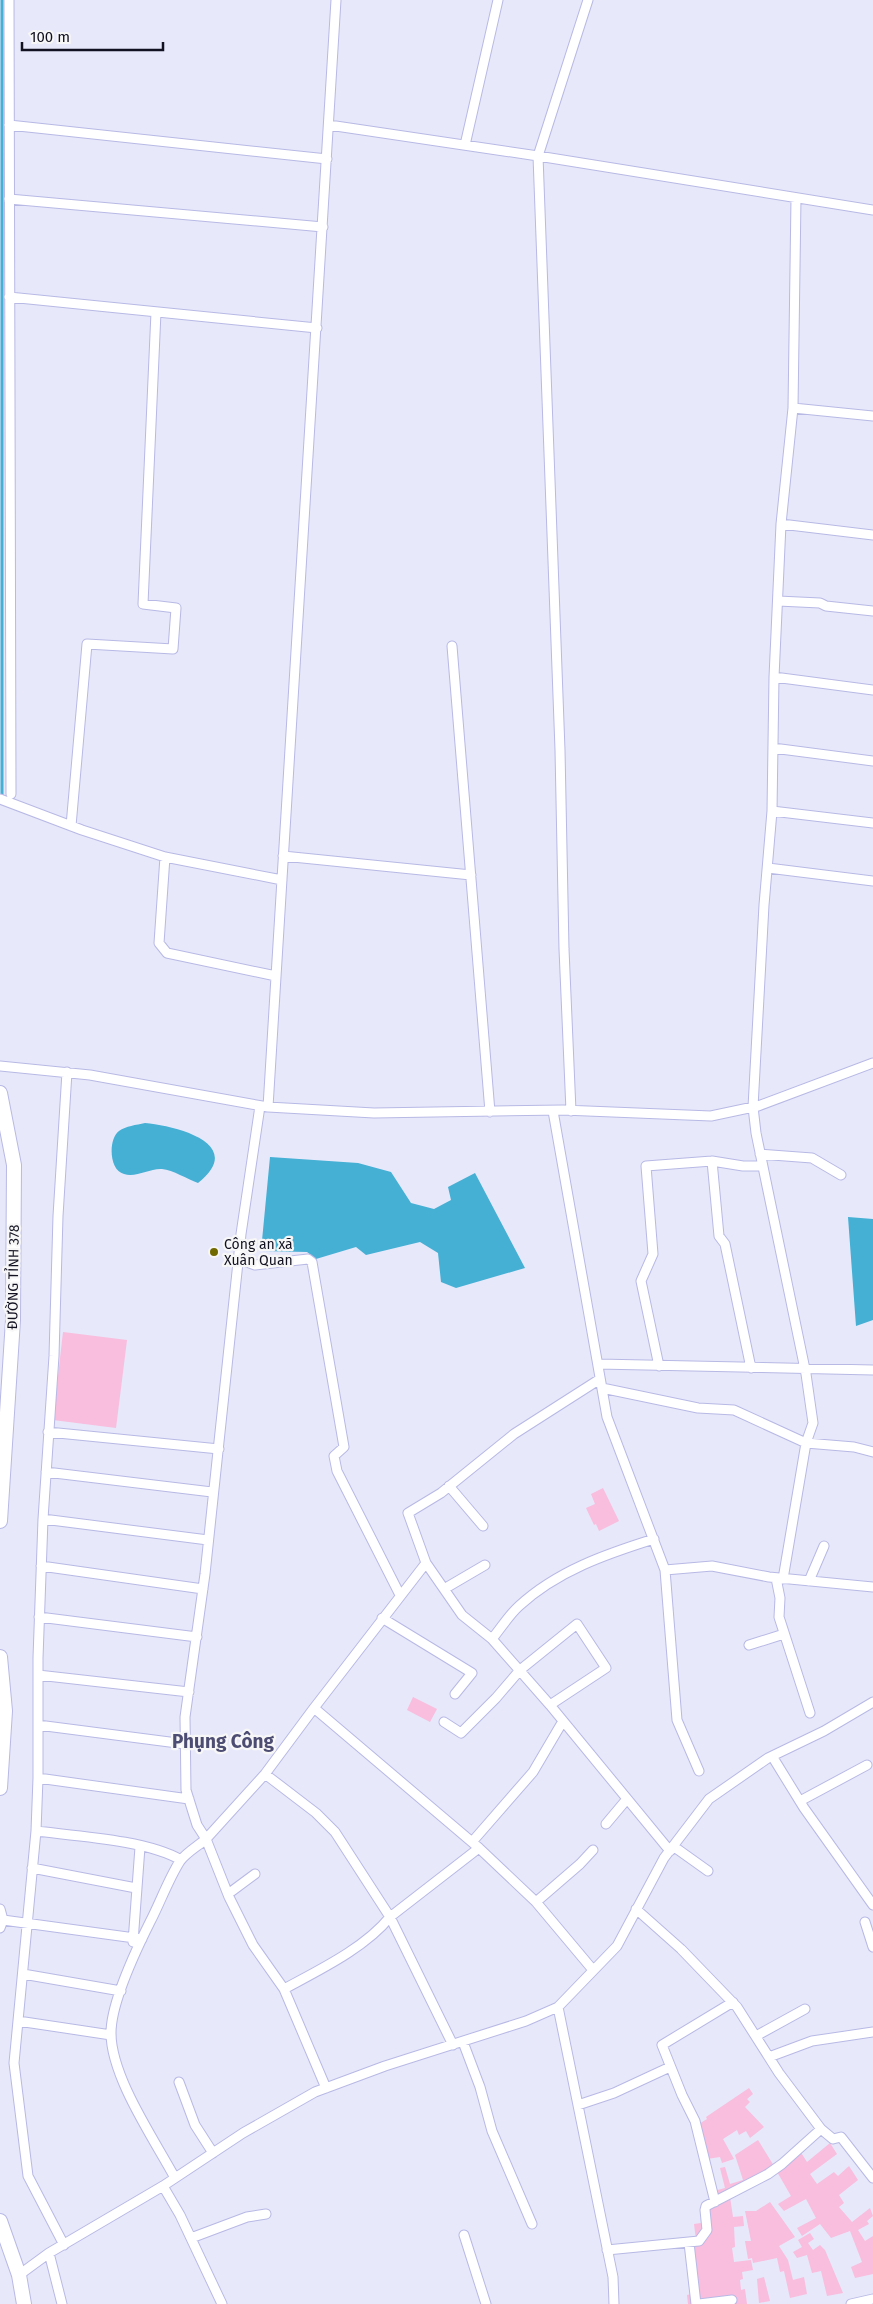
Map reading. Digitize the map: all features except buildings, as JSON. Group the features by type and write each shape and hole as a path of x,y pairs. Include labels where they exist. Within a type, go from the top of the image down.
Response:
{"main road":[{"name":"ĐƯỜNG TỈNH 378","path":"0,1093 14,1165 14,1194 13,1329 0,1521"},
{"path":"0,1657 5,1711 0,1788"},
{"path":"0,2221 19,2275 24,2304"}],"street":[{"path":"9,0 11,794"},
{"path":"326,2088 284,1989 253,1945 228,1894 206,1839 197,1825 186,1790 185,1717 203,1589 212,1492 219,1449 239,1259 264,1106 276,976 336,0"},
{"path":"465,145 498,0"},
{"path":"571,1111 538,156 588,0"},
{"path":"9,125 327,159"},
{"path":"329,125 538,156 873,210"},
{"path":"796,198 792,408 781,524 774,678 772,811 763,915 753,1107 762,1166 805,1370 813,1423 806,1444 780,1578 778,1617 810,1713"},
{"path":"9,199 323,227"},
{"path":"9,297 317,328"},
{"path":"71,826 87,644 173,650 176,608 143,604 156,312"},
{"path":"792,408 873,416"},
{"path":"781,524 873,535"},
{"path":"778,601 820,603 826,606 873,612"},
{"path":"452,646 490,1112"},
{"path":"774,678 873,690"},
{"path":"773,748 873,761"},
{"path":"0,799 71,826 165,857 282,880"},
{"path":"772,811 873,823"},
{"path":"283,856 471,875"},
{"path":"165,857 159,943 167,953 276,976"},
{"path":"768,868 873,881"},
{"path":"0,1066 67,1072 264,1106 374,1113 571,1111 712,1116 753,1107 873,1063"},
{"path":"64,2245 28,2176 14,2063 36,1831 41,1566 54,1356 58,1216 67,1072"},
{"path":"553,1111 607,1417 665,1570 677,1720 699,1772"},
{"path":"760,1154 812,1158 841,1175"},
{"path":"659,1366 641,1281 653,1254 646,1166 712,1161 743,1166 762,1166"},
{"path":"712,1161 719,1236 725,1244 751,1368"},
{"path":"239,1259 255,1265 308,1259 312,1262 344,1447 334,1456 337,1470 400,1595"},
{"path":"598,1364 873,1370"},
{"path":"708,1871 671,1848 627,1799 520,1670 492,1639 462,1615 426,1563 408,1513 449,1486 514,1434 601,1384 698,1408 734,1410 806,1444 854,1447 873,1452"},
{"path":"48,1432 219,1449"},
{"path":"46,1472 212,1492"},
{"path":"449,1486 483,1526"},
{"path":"43,1520 208,1540"},
{"path":"492,1639 518,1607 556,1578 602,1556 654,1539"},
{"path":"809,1581 824,1546"},
{"path":"137,1938 181,1860 206,1839 265,1774 382,1618 426,1563"},
{"path":"41,1566 203,1589"},
{"path":"444,1589 485,1566"},
{"path":"665,1570 712,1566 780,1578 873,1587"},
{"path":"39,1617 197,1637"},
{"path":"382,1618 472,1673 455,1694"},
{"path":"444,1722 461,1733 496,1698 520,1670 577,1624 606,1668 550,1705"},
{"path":"749,1644 784,1634"},
{"path":"38,1675 189,1692"},
{"path":"19,2275 50,2253 163,2186 275,2114 314,2092 526,2021 558,2007 617,1946 671,1848 710,1799 772,1756 824,1731 873,1702"},
{"path":"314,1708 476,1845 536,1902 593,1970"},
{"path":"284,1989 326,1966 381,1929 390,1917 476,1845 534,1772 563,1721"},
{"path":"38,1726 185,1744"},
{"path":"772,1756 800,1801 873,1904"},
{"path":"800,1801 821,1788 867,1765"},
{"path":"265,1774 316,1813 335,1832 390,1917 480,2088 492,2131 532,2224"},
{"path":"38,1778 189,1799"},
{"path":"606,1824 627,1799"},
{"path":"36,1831 112,1841 168,1853 181,1860"},
{"path":"140,1847 136,1888 137,1938 112,2019 112,2048 122,2079 175,2178"},
{"path":"536,1902 580,1864 593,1850"},
{"path":"32,1868 136,1888"},
{"path":"228,1894 255,1874"},
{"path":"0,1909 2,1924 26,1922 137,1938"},
{"path":"636,1909 681,1949 733,2002 768,2056 821,2129 833,2139 841,2137 873,2178"},
{"path":"865,1922 873,1947"},
{"path":"23,1974 121,1992"},
{"path":"714,2202 697,2126 670,2067 662,2044 733,2002"},
{"path":"558,2007 613,2277 614,2304"},
{"path":"756,2036 805,2009"},
{"path":"18,2021 111,2035"},
{"path":"768,2056 812,2041 873,2032"},
{"path":"578,2104 614,2093 670,2067"},
{"path":"179,2082 195,2124 213,2153"},
{"path":"607,2250 699,2241 706,2234 705,2208 768,2174 821,2129"},
{"path":"163,2186 191,2238 222,2304"},
{"path":"191,2238 247,2218 266,2214"},
{"path":"464,2235 486,2304"},
{"path":"688,2243 697,2304 732,2300"},
{"path":"50,2253 62,2304"},
{"path":"851,2304 873,2299"}],"shaded area":[{"path":"63,1332 127,1340 116,1428 53,1420"},
{"path":"603,1488 619,1521 599,1531 586,1508 595,1504 591,1494"},
{"path":"413,1697 437,1709 430,1722 407,1710"},
{"path":"749,2088 753,2094 747,2099 750,2102 745,2107 764,2127 750,2138 746,2131 739,2135 737,2130 723,2139 734,2159 722,2163 720,2157 707,2159 699,2124 707,2119 706,2117"},
{"path":"758,2140 774,2166 716,2199 714,2191 725,2188 720,2168 725,2167 730,2184 743,2180 735,2155"},
{"path":"830,2143 837,2154 810,2174 817,2184 834,2172 838,2176 849,2166 858,2180 839,2195 844,2203 839,2207 852,2222 870,2208 873,2216 867,2221 869,2224 858,2230 865,2241 873,2236 873,2274 855,2278 851,2267 862,2262 850,2231 831,2238 820,2224 802,2236 797,2228 816,2218 806,2199 784,2211 778,2204 791,2196 776,2170 800,2151 807,2162"},
{"path":"730,2197 733,2217 743,2216 744,2226 734,2227 735,2247 732,2248 734,2262 751,2260 753,2270 742,2272 743,2279 740,2280 741,2290 745,2289 747,2304 688,2304 687,2295 696,2293 690,2241 696,2240 694,2224 708,2222 707,2209"},
{"path":"770,2202 795,2237 779,2246 788,2260 793,2280 804,2277 807,2294 790,2298 784,2271 780,2272 777,2258 753,2263 752,2258 748,2259 745,2241 751,2241 745,2211 756,2211"},
{"path":"810,2233 814,2239 808,2243 813,2250 820,2245 825,2250 843,2293 827,2296 821,2271 812,2273 807,2255 797,2258 793,2252 802,2247 798,2240"},
{"path":"764,2277 770,2301 759,2303 757,2279"}],"water":[{"path":"145,1123 174,1128 202,1140 211,1148 215,1158 211,1169 198,1183 162,1169 133,1175 119,1172 115,1167 112,1154 115,1135 125,1128"},
{"path":"270,1157 358,1163 391,1172 411,1203 434,1209 451,1200 448,1187 475,1173 525,1268 456,1288 441,1282 438,1253 420,1242 366,1255 356,1247 316,1259 307,1252 261,1251"},
{"path":"848,1217 873,1219 873,1320 856,1326"}],"waterway":[{"path":"2,0 2,796"}],"place":[{"name":"Công an xã Xuân Quan","path":"214,1252"}],"district":[{"name":"Phụng Công","path":"223,1741"}]}
